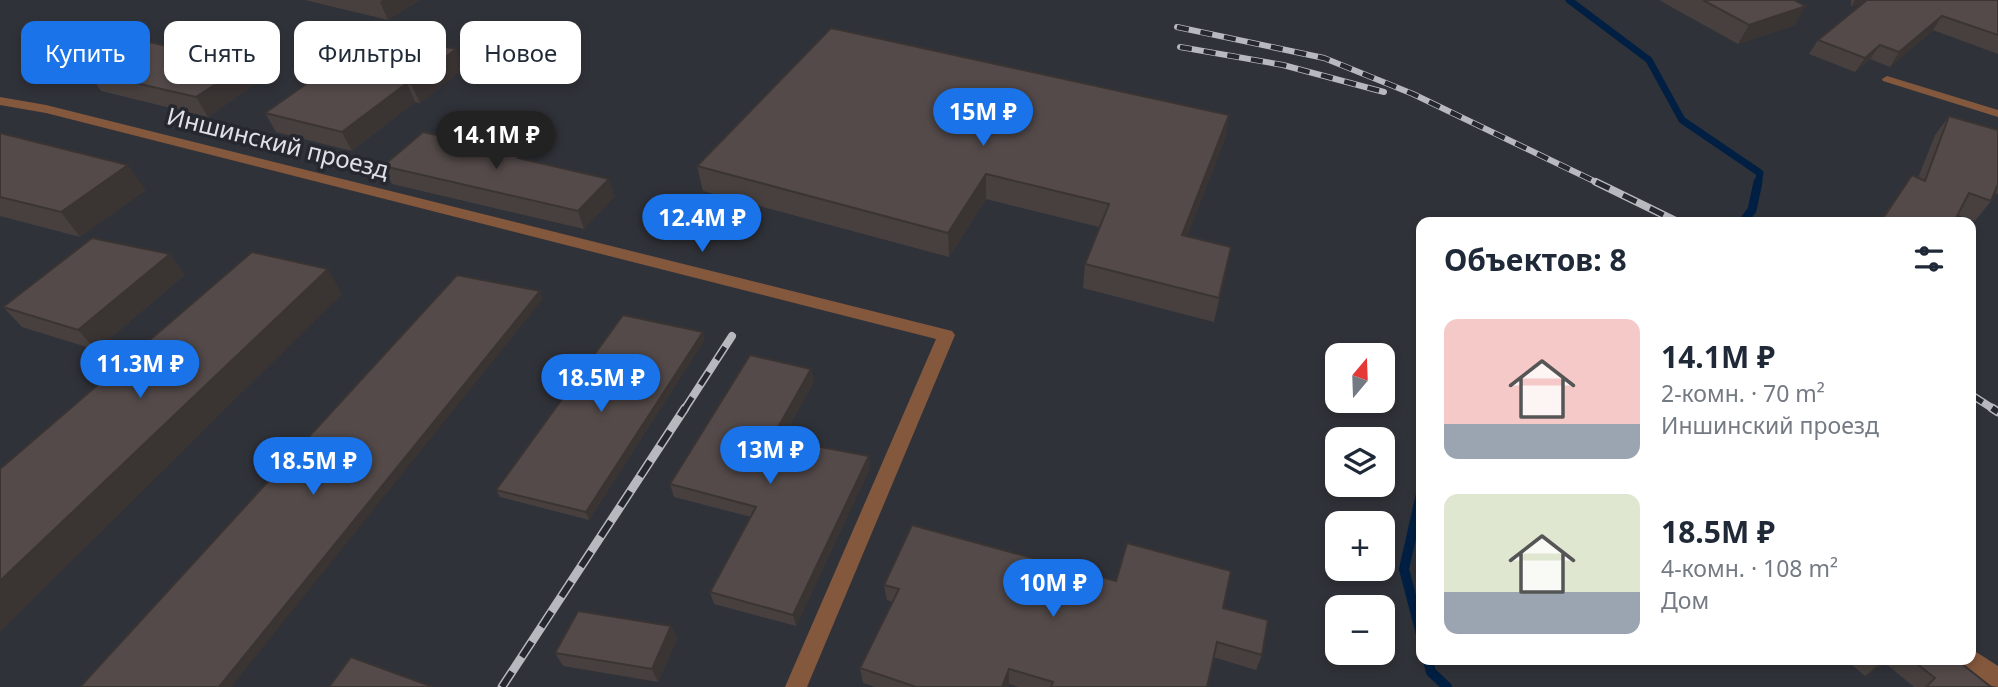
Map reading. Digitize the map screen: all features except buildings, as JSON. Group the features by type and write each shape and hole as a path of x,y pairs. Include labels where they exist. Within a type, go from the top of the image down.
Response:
{"street":[{"name":"Иншинский проезд","path":"0,101 73,116 946,335 796,687"},
{"path":"1976,662 1998,679"}],"lane":[{"path":"1887,79 1998,114"}],"waterway":[{"path":"1569,0 1649,60 1682,120 1760,173 1758,184"},
{"path":"1747,217 1752,210 1758,182"},
{"path":"1416,516 1404,569 1416,615"},
{"path":"1429,665 1431,672 1447,687"}],"railway":[{"path":"1177,27 1324,58 1413,94 1600,184"},
{"path":"1180,47 1283,65 1384,92"},
{"path":"1596,182 1668,217"},
{"path":"684,410 732,336"},
{"path":"1976,398 1995,410"},
{"path":"502,687 685,408"}]}
